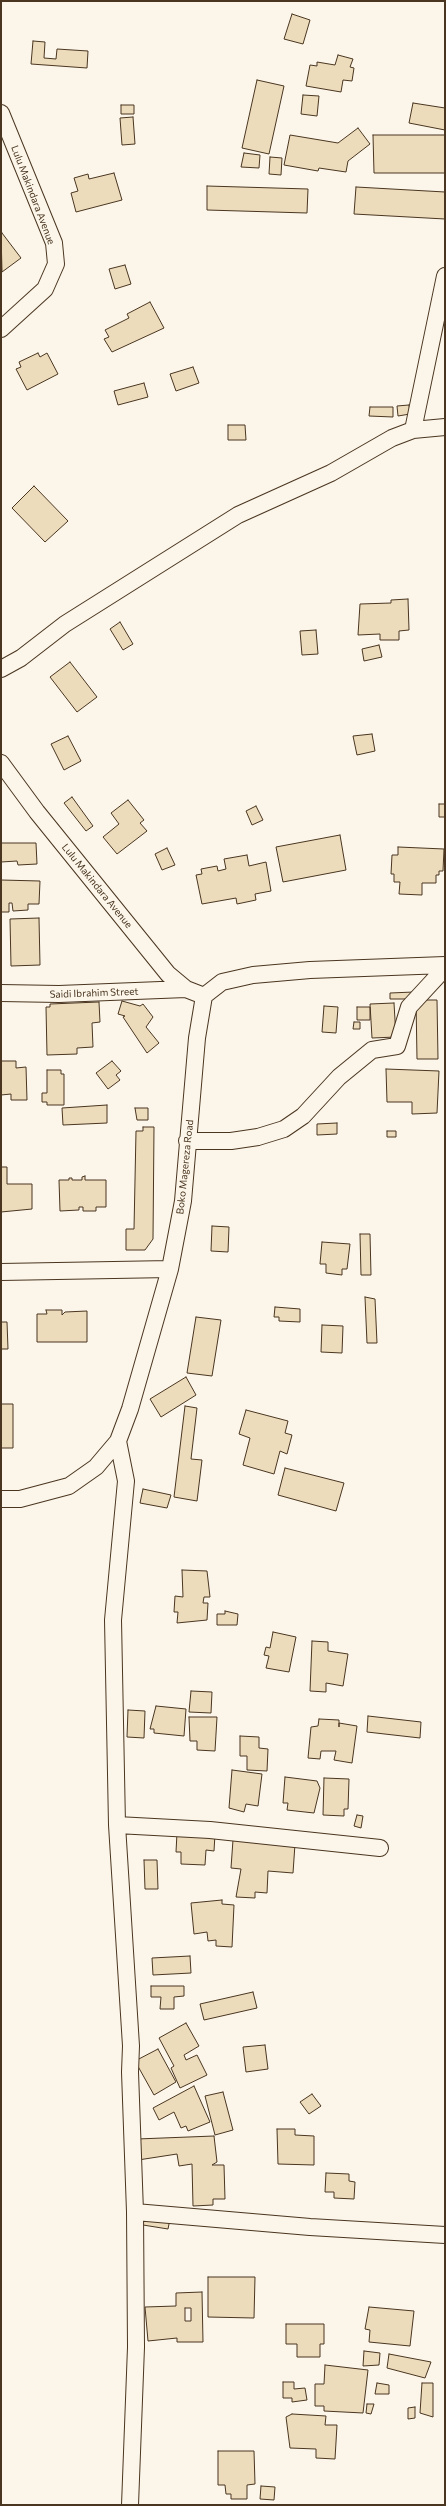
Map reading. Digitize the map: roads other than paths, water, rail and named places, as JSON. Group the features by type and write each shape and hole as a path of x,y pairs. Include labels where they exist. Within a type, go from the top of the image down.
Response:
{"street":[{"name":"Lulu Makindara Avenue","path":"1,113 54,243 56,264 45,289 1,329"},
{"path":"413,430 445,276"},
{"path":"1,669 22,658 65,624 238,515 331,473 392,438 413,430 445,427"},
{"name":"Lulu Makindara Avenue","path":"1,763 37,812 168,974 186,989 204,996"},
{"path":"204,996 222,982 254,975 310,970 445,966"},
{"path":"187,1142 231,1141 258,1137 284,1129 303,1116 339,1077 372,1050 397,1046 409,1007 445,966"},
{"name":"Saidi Ibrahim Street","path":"1,994 59,994 186,989"},
{"name":"Boko Magereza Road","path":"1,1499 20,1499 69,1486 96,1467 118,1441 130,1409 170,1269 183,1200 197,1038 204,996"},
{"path":"1,1272 170,1269"},
{"path":"118,1441 126,1481 113,1620 117,1826 131,2046 130,2072 135,2212 136,2346 130,2505"},
{"path":"117,1826 210,1830 380,1848"},
{"path":"135,2212 310,2227 445,2235"}]}
